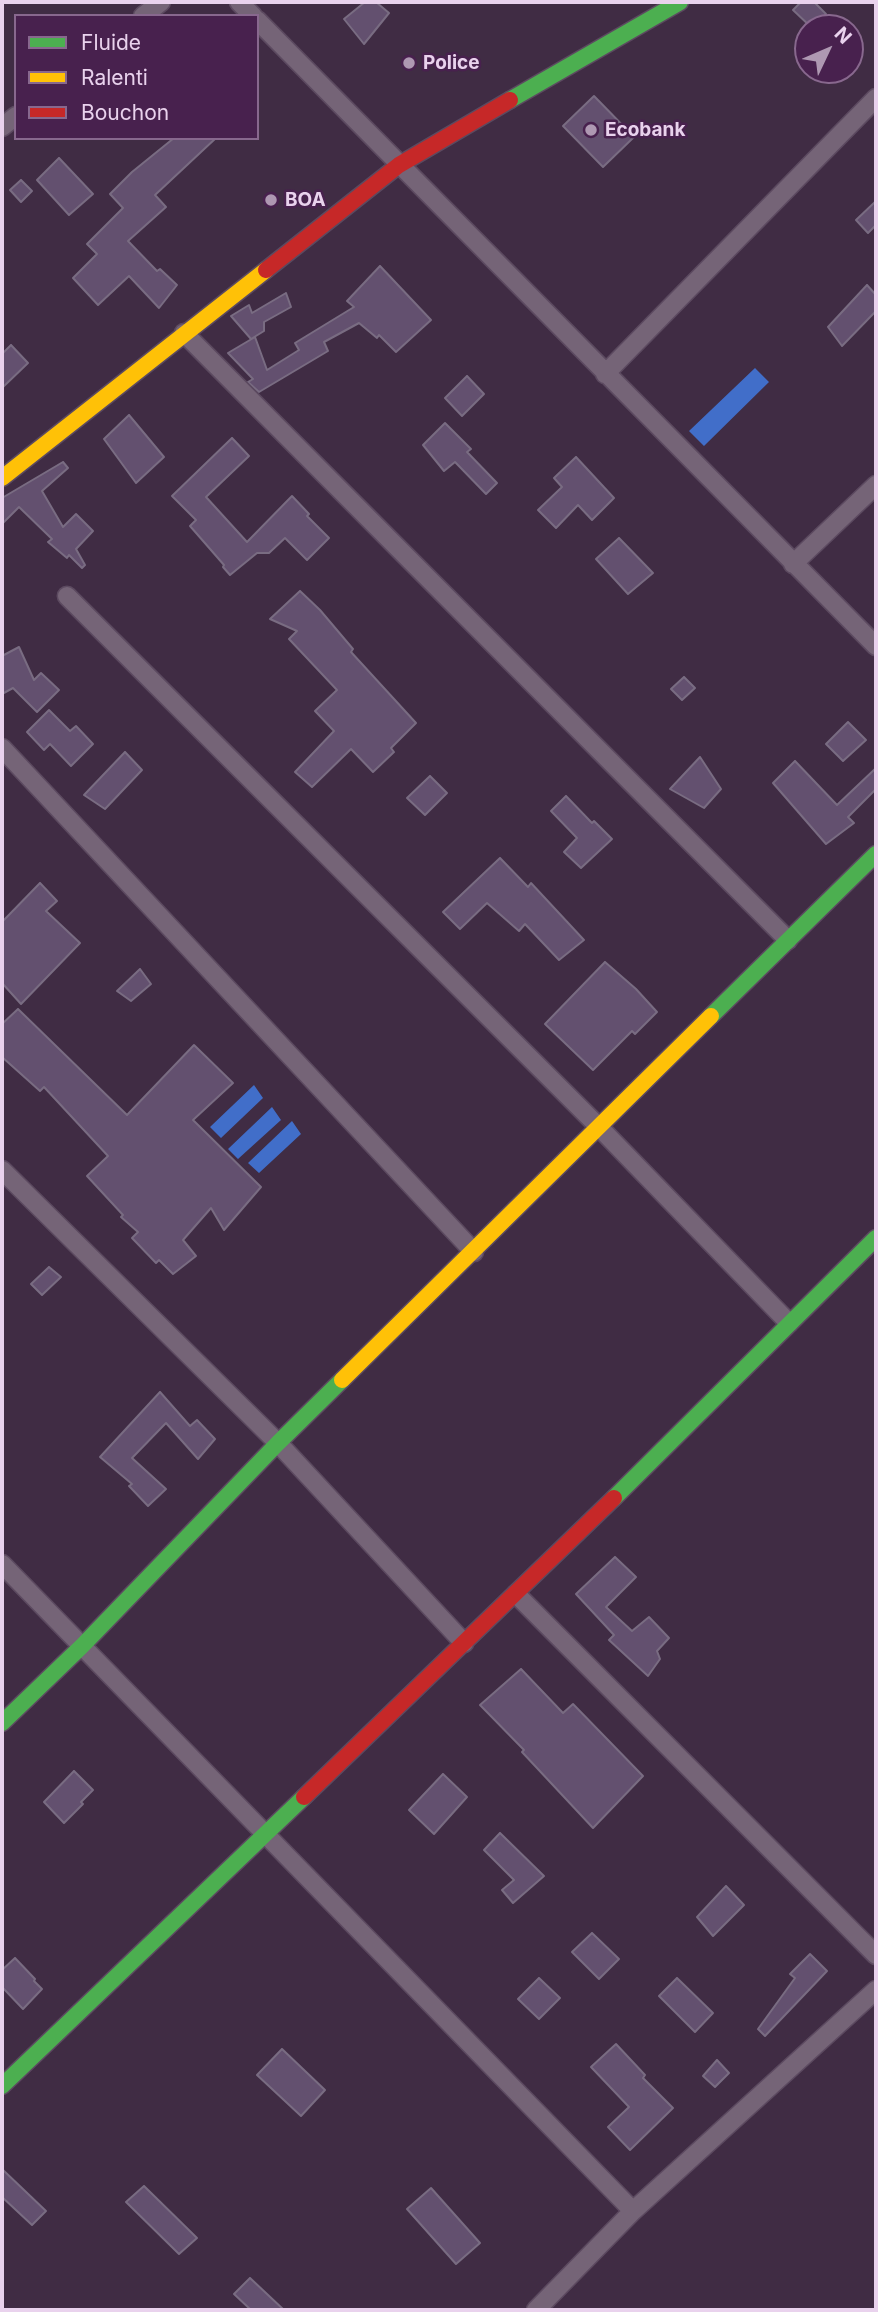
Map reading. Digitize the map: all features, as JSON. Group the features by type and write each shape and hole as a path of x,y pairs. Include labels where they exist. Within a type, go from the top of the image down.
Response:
{"street":[{"path":"146,14 161,2"},
{"path":"2,478 399,165 680,2"},
{"path":"259,22 876,646"},
{"path":"606,374 876,98"},
{"path":"184,333 788,940"},
{"path":"793,564 876,485"},
{"path":"67,596 789,1322"},
{"path":"2,748 474,1252"},
{"path":"2,1723 82,1646 278,1443 876,854"},
{"path":"2,1170 278,1443 464,1643"},
{"path":"2,2086 516,1594 876,1238"},
{"path":"2,1564 633,2211"},
{"path":"516,1594 876,1955"},
{"path":"536,2310 633,2211 876,1990"}],"water":[{"path":"755,368 769,382 704,446 689,431"},
{"path":"254,1085 263,1098 221,1138 210,1127"},
{"path":"272,1107 281,1120 238,1159 228,1149"},
{"path":"292,1121 301,1134 259,1173 248,1163"}],"building":[{"path":"365,2 376,2 389,13 364,44 344,19"},
{"path":"801,2 814,2 826,14 797,14 793,10"},
{"path":"594,96 634,137 603,167 563,126"},
{"path":"172,140 214,140 155,195 166,207 128,241 157,271 160,269 177,285 159,308 129,276 98,305 73,278 97,254 87,244 123,208 110,194"},
{"path":"59,158 93,194 69,215 37,180"},
{"path":"21,180 32,191 21,202 10,190"},
{"path":"876,201 876,225 868,233 856,220"},
{"path":"380,266 431,320 396,352 379,335 377,338 359,323 324,342 328,351 259,392 248,382 253,379 228,353 255,337 267,370 299,350 295,343 354,307 347,301"},
{"path":"867,285 876,295 876,311 842,346 828,327"},
{"path":"286,293 291,307 264,322 264,331 251,339 231,316 249,305 252,313"},
{"path":"11,345 28,363 2,388 2,354"},
{"path":"467,376 484,394 462,416 445,398"},
{"path":"129,415 164,457 136,483 104,439"},
{"path":"445,423 471,449 467,452 497,483 486,494 455,462 444,471 423,445"},
{"path":"232,438 249,456 206,497 247,542 292,496 329,538 307,560 285,538 269,553 257,553 230,575 190,526 196,520 172,496"},
{"path":"576,457 614,498 592,520 578,505 556,528 538,510 562,487 554,478"},
{"path":"63,462 68,468 42,491 63,527 76,514 93,531 76,549 85,565 82,568 69,555 67,558 48,542 52,539 19,507 2,524 2,498"},
{"path":"619,538 653,573 628,594 596,559"},
{"path":"300,591 320,610 353,649 351,652 416,723 391,748 394,752 373,772 351,749 312,787 295,772 334,731 315,711 337,690 289,639 297,631 270,619"},
{"path":"19,647 34,680 41,673 59,690 37,712 13,688 2,694 2,656"},
{"path":"684,677 695,688 682,700 671,689"},
{"path":"49,710 70,731 76,726 93,744 71,766 50,744 44,750 27,732"},
{"path":"848,722 866,740 843,761 826,744"},
{"path":"125,752 142,770 105,809 84,795"},
{"path":"700,757 721,789 704,808 670,789"},
{"path":"795,761 837,805 876,768 876,789 848,817 854,823 826,844 773,783"},
{"path":"430,776 447,793 425,815 407,798"},
{"path":"566,796 612,839 581,868 564,852 577,838 551,811"},
{"path":"500,858 528,887 531,883 584,940 559,960 525,924 519,931 487,903 460,929 443,912"},
{"path":"40,883 57,901 46,911 80,943 21,1004 2,983 2,922"},
{"path":"605,962 657,1012 635,1034 632,1031 593,1070 545,1024"},
{"path":"140,969 151,984 131,1001 117,991"},
{"path":"18,1009 127,1115 194,1045 233,1083 193,1120 261,1187 224,1230 211,1208 183,1240 196,1256 173,1274 159,1260 156,1263 132,1238 138,1232 121,1217 123,1215 87,1176 108,1156 44,1087 40,1091 2,1057 2,1024"},
{"path":"49,1267 61,1277 42,1295 31,1284"},
{"path":"160,1392 190,1426 197,1420 215,1439 198,1459 166,1423 132,1458 166,1489 148,1506 129,1486 132,1484 100,1457"},
{"path":"615,1557 636,1577 606,1607 632,1631 649,1617 669,1638 657,1651 660,1659 648,1676 609,1640 614,1635 576,1594"},
{"path":"521,1669 563,1713 573,1704 643,1776 593,1828 480,1705"},
{"path":"74,1771 93,1790 64,1823 44,1802"},
{"path":"443,1774 467,1797 434,1834 409,1810"},
{"path":"500,1833 544,1876 513,1903 502,1890 514,1880 484,1850"},
{"path":"726,1886 744,1905 713,1936 697,1917"},
{"path":"592,1933 619,1959 599,1979 572,1952"},
{"path":"810,1954 827,1971 765,2036 758,2029 795,1978 790,1974"},
{"path":"15,1958 42,1989 23,2009 2,1987 2,1970"},
{"path":"539,1978 560,1998 539,2019 518,1999"},
{"path":"677,1978 713,2013 695,2032 659,1996"},
{"path":"616,2044 645,2075 643,2078 673,2108 630,2150 608,2127 629,2107 591,2067"},
{"path":"282,2049 325,2090 301,2116 257,2075"},
{"path":"717,2060 729,2073 715,2087 703,2076"},
{"path":"2,2169 46,2211 32,2225 2,2197"},
{"path":"144,2186 197,2238 179,2254 126,2202"},
{"path":"431,2188 480,2243 456,2264 407,2209"},
{"path":"250,2278 284,2310 251,2310 234,2294"}],"traffic: fast":[{"path":"510,100 680,2"},
{"path":"711,1016 876,854"},
{"path":"614,1498 876,1238"},
{"path":"2,1723 82,1646 342,1380"},
{"path":"2,2086 304,1797"}],"traffic: slow":[{"path":"2,478 266,270"},
{"path":"342,1380 711,1016"}],"traffic: jam":[{"path":"266,270 399,165 510,100"},
{"path":"304,1797 614,1498"}],"place":[{"name":"Police","path":"409,63"},
{"name":"Ecobank","path":"591,130"},
{"name":"BOA","path":"271,200"}]}
